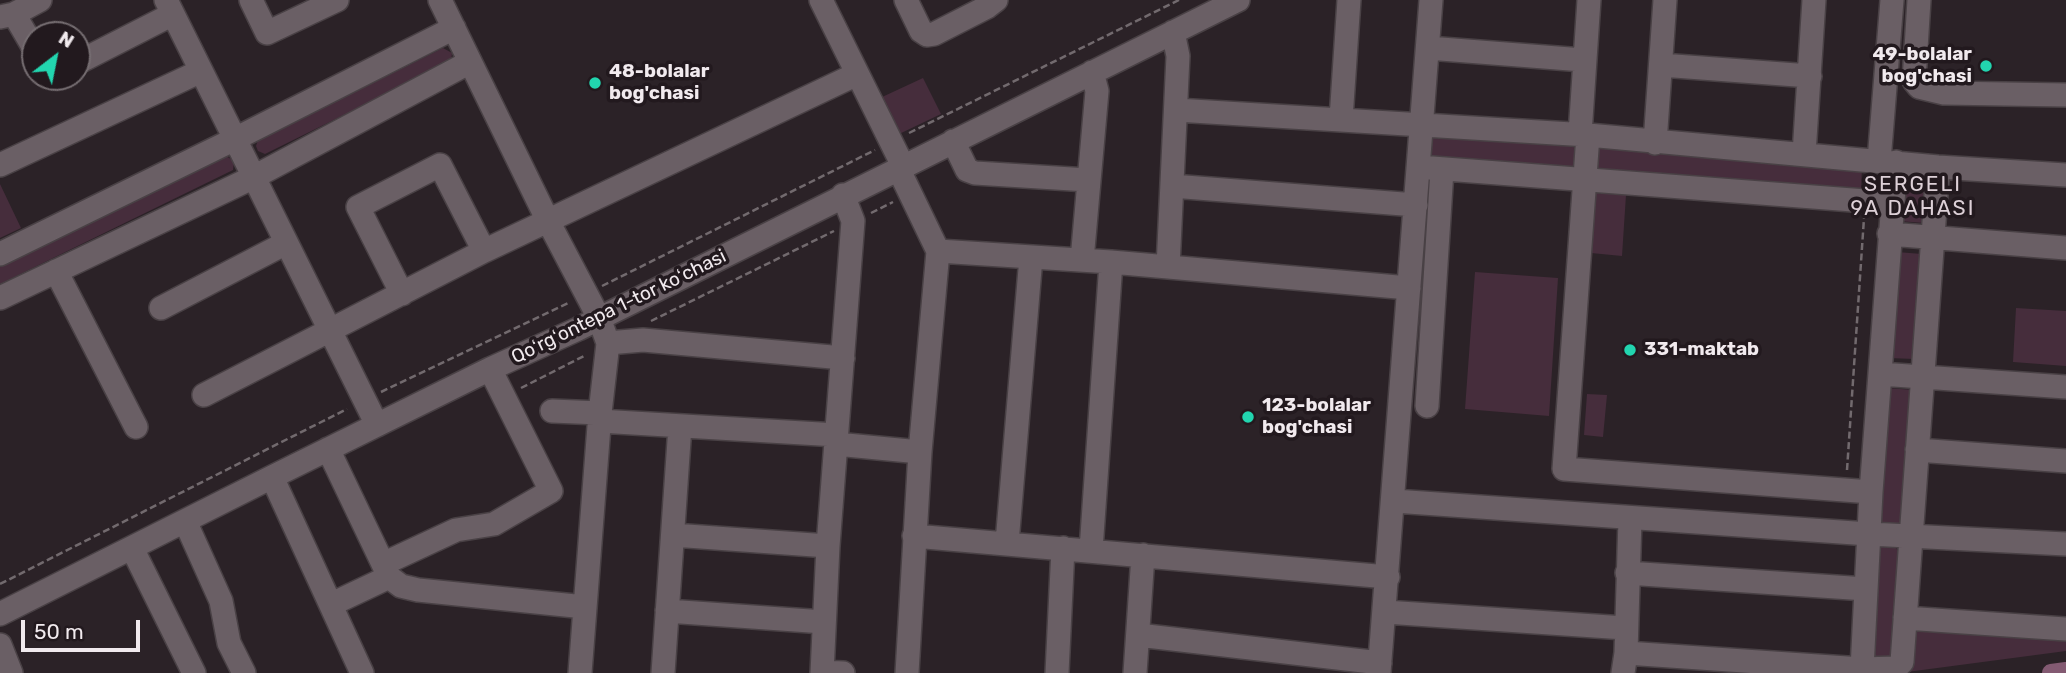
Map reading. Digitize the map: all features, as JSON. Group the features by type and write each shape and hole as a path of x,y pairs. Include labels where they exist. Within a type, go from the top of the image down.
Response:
{"street":[{"path":"21,32 7,15 40,0"},
{"path":"251,0 267,33 337,0"},
{"path":"440,0 548,221 599,318 608,343 599,417 580,673"},
{"path":"821,0 938,251 920,452 907,673"},
{"path":"906,0 921,30 927,35 987,7 996,0"},
{"name":"Qoʻrgʻontepa 1-tor koʻchasi","path":"0,614 1238,0"},
{"path":"1341,119 1349,0"},
{"path":"1138,635 1380,668 1431,0"},
{"path":"1589,0 1583,60 1584,178 1564,469 1871,492"},
{"path":"1655,143 1665,0"},
{"path":"1804,154 1814,0"},
{"path":"1862,669 1868,534 1892,203 1887,162 1892,0"},
{"path":"1919,0 1914,81 1919,87 1944,93 2066,95"},
{"path":"91,54 169,7 377,425"},
{"path":"0,254 454,28"},
{"path":"1168,267 1178,56 1173,32"},
{"path":"1428,48 1583,60"},
{"path":"0,298 254,177 470,62"},
{"path":"1661,65 1810,76"},
{"path":"0,166 201,71"},
{"path":"1082,260 1097,91 1092,72"},
{"path":"204,395 484,251 857,74"},
{"path":"1176,110 1584,135 1938,167 2066,175"},
{"path":"953,141 967,170 975,173 1088,180"},
{"path":"402,294 358,207 440,165 484,251"},
{"path":"1419,167 1892,203"},
{"path":"1630,518 1625,663 1862,669 1899,666 1902,662 1938,167"},
{"path":"1427,406 1442,170"},
{"path":"1172,186 1416,205"},
{"path":"829,673 824,622 828,546 853,221 843,195"},
{"path":"1889,234 2066,248"},
{"path":"160,307 286,243"},
{"path":"938,251 1111,262 1409,288"},
{"path":"1007,543 1031,257"},
{"path":"1091,550 1111,262"},
{"path":"56,271 136,427"},
{"path":"608,343 643,340 843,358"},
{"path":"332,604 456,530 494,524 551,491 490,369"},
{"path":"1880,374 2066,387"},
{"path":"552,411 837,440 920,452"},
{"path":"663,673 680,426"},
{"path":"328,449 386,571 401,586 585,607"},
{"path":"1917,450 2066,461"},
{"path":"272,477 362,673"},
{"path":"1394,501 1868,534 2066,544"},
{"path":"185,521 221,601 229,642 244,673"},
{"path":"673,535 828,546"},
{"path":"914,536 1388,577"},
{"path":"132,548 194,673"},
{"path":"1057,673 1063,548"},
{"path":"1135,673 1143,555"},
{"path":"1628,573 1866,589"},
{"path":"667,611 824,622"},
{"path":"1385,612 1625,628"},
{"path":"1905,618 2066,629"},
{"path":"0,645 11,673"}],"path":[{"path":"640,327 900,198"},
{"path":"1846,489 1866,200"},
{"path":"505,396 608,343"}],"shaded area":[{"path":"443,48 452,53 451,62 265,154 258,151 258,140"},
{"path":"923,78 941,114 897,135 880,98"},
{"path":"1430,133 1579,144 1578,168 1427,159"},
{"path":"1594,145 1862,166 1861,192 1595,171"},
{"path":"226,156 234,161 233,170 0,284 0,267"},
{"path":"1902,174 1927,176 1924,223 1899,221"},
{"path":"0,184 21,228 0,238"},
{"path":"1595,193 1626,195 1622,256 1591,253"},
{"path":"1897,252 1922,254 1914,359 1889,358"},
{"path":"1475,272 1558,278 1549,416 1465,409"},
{"path":"2016,308 2066,311 2066,366 2013,362"},
{"path":"1887,388 1914,390 1901,522 1898,525 1880,523"},
{"path":"1587,394 1607,395 1603,437 1584,435"},
{"path":"1890,543 1900,552 1891,656 1881,660 1873,657 1878,545"},
{"path":"1913,627 2066,635 2066,651 1907,672"}],"waterway":[{"path":"2051,673 2066,671"}],"place":[{"name":"49-bolalar bog'chasi","path":"1986,66"},
{"name":"48-bolalar bog'chasi","path":"595,83"},
{"name":"331-maktab","path":"1630,350"},
{"name":"123-bolalar bog'chasi","path":"1248,417"}],"district":[{"name":"SERGELI 9A DAHASI","path":"1913,197"}]}
